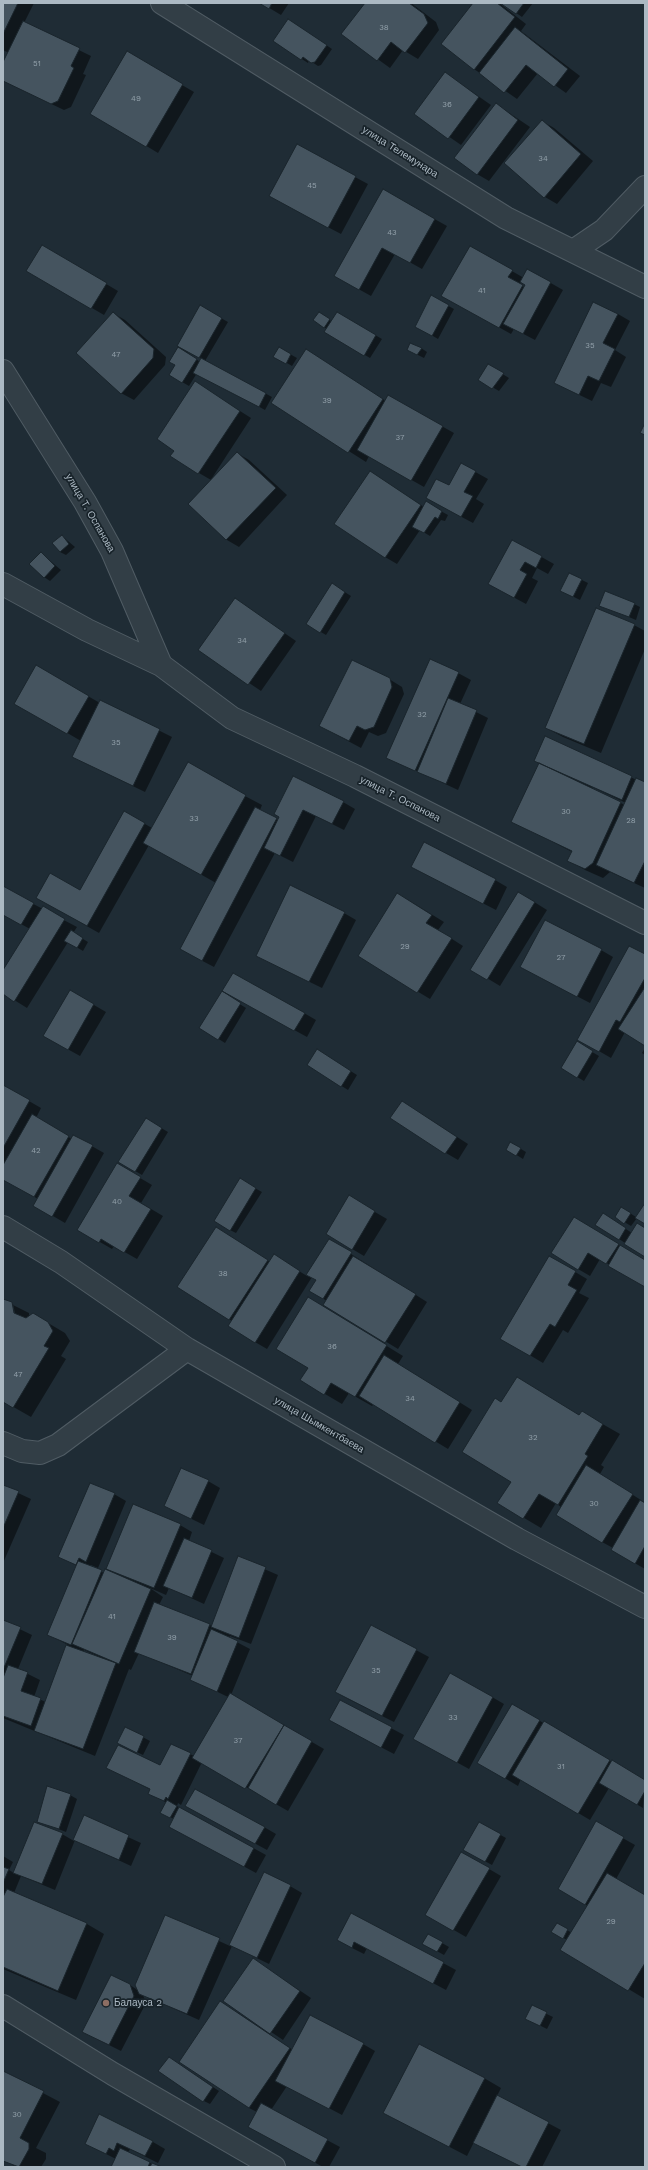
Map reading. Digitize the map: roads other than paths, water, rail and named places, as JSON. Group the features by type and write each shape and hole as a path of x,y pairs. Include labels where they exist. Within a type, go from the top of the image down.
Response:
{"street":[{"name":"улица Телемунара","path":"162,3 506,218 573,250 645,288"},
{"path":"573,250 604,230 645,187"},
{"name":"улица Т. Оспанова","path":"3,371 86,502 112,551 161,664"},
{"name":"улица Т. Оспанова","path":"3,584 87,630 161,664 232,718 355,776 645,923"},
{"name":"улица Шымкентбаева","path":"3,1227 111,1296 187,1349 517,1539 645,1607"},
{"path":"3,1443 22,1451 40,1453 58,1445 187,1349"},
{"path":"3,2006 261,2164"}],"place":[{"name":"Балауса 2","path":"106,2003"}]}
